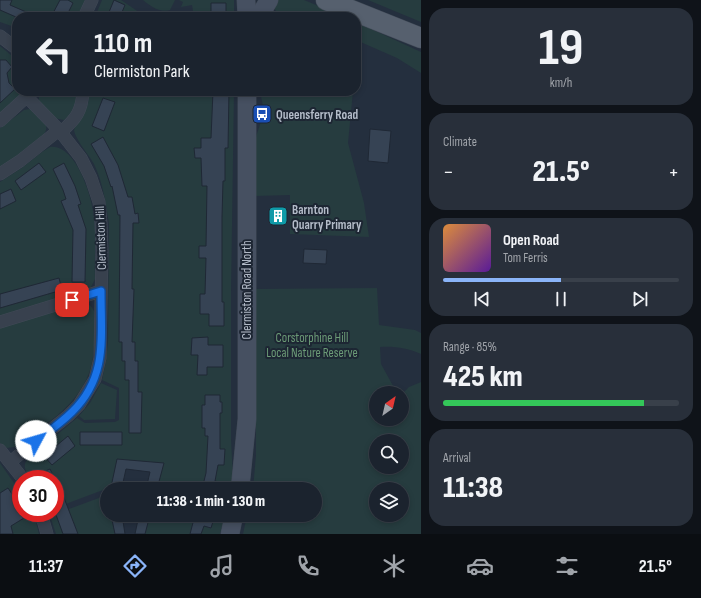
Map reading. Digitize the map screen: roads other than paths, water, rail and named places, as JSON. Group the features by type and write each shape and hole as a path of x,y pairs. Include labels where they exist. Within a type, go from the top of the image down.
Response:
{"main road":[{"path":"326,0 356,12"},
{"path":"361,14 421,38"}],"street":[{"path":"86,12 92,0"},
{"path":"251,10 269,0"},
{"path":"0,36 12,45"},
{"path":"0,121 28,96"},
{"name":"Clermiston Hill","path":"10,462 71,414 79,405 91,388 95,379 100,358 101,223 99,202 91,178 81,158 32,96"},
{"path":"0,174 20,161 71,122 79,111 82,104 83,96"},
{"name":"Clermiston Road North","path":"241,482 247,419 247,96"},
{"path":"0,322 101,291"},
{"path":"0,450 16,470"},
{"path":"44,522 47,534"},
{"path":"230,534 233,522"}],"place":[{"name":"Queensferry Road","path":"262,114"},
{"name":"Barnton Quarry Primary","path":"278,216"}],"park label":[{"name":"Corstorphine Hill Local Nature Reserve","path":"312,344"}]}
